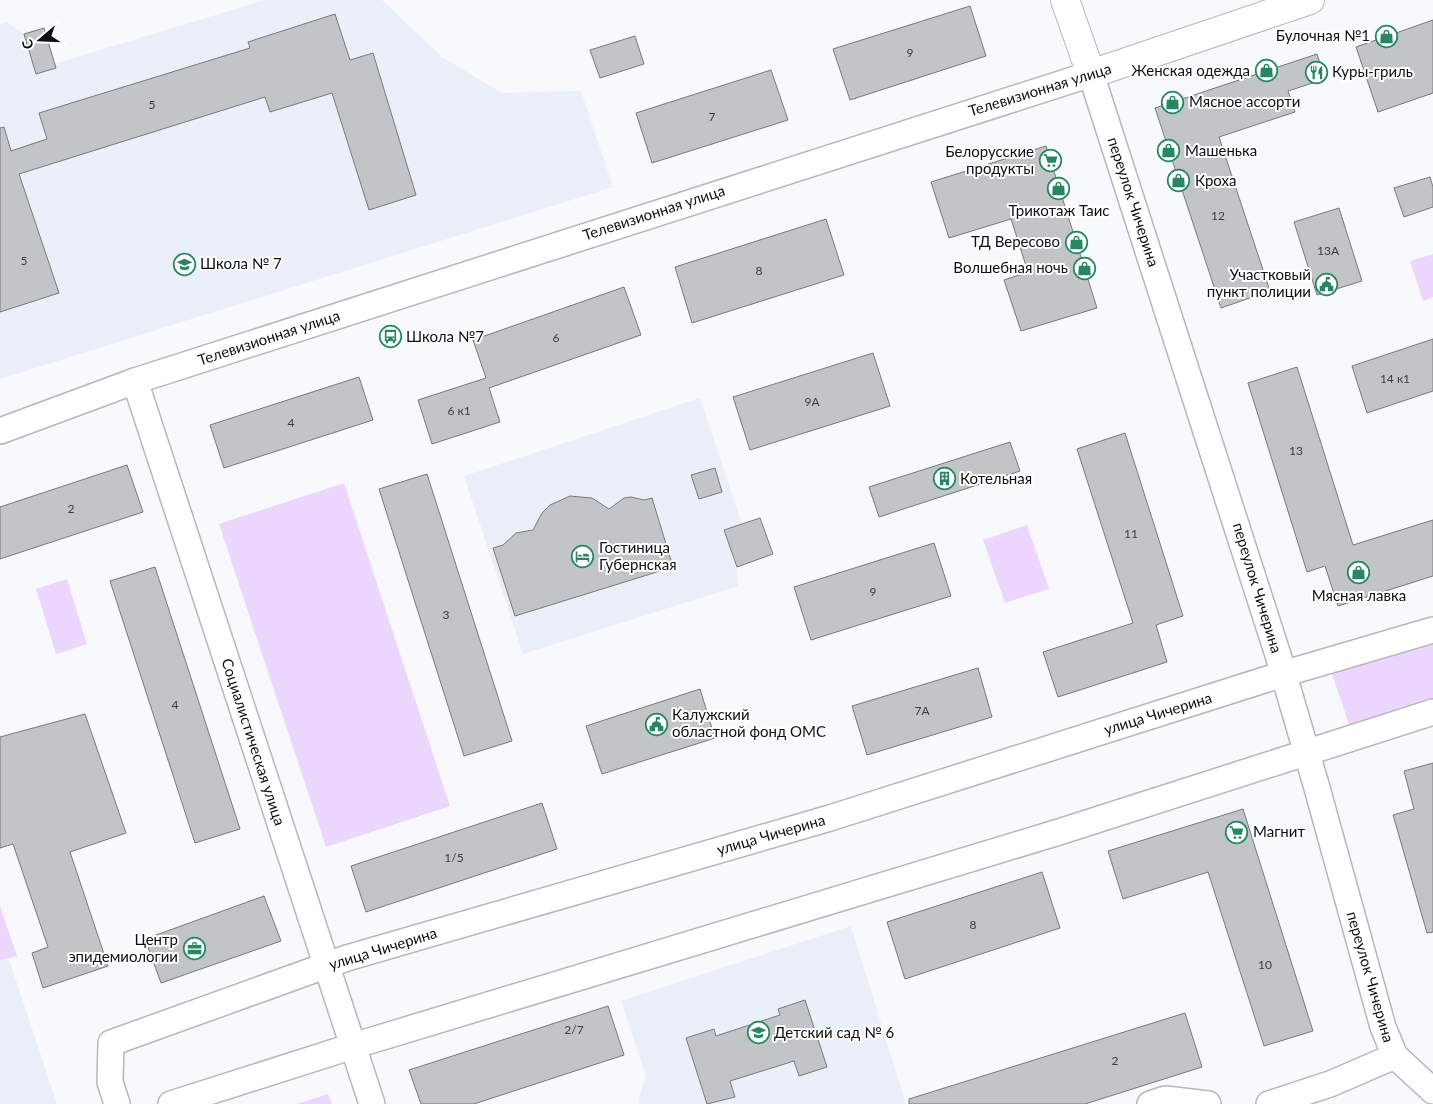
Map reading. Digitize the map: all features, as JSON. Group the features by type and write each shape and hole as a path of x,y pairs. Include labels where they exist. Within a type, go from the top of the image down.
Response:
{"main road":[{"path":"1065,0 1091,74"},
{"name":"Телевизионная улица","path":"1091,74 1310,0"}],"street":[{"name":"Телевизионная улица","path":"0,431 134,381 1091,74"},
{"name":"переулок Чичерина","path":"1091,74 1189,372 1318,788 1383,1027 1395,1056 1433,1091"},
{"name":"Социалистическая улица","path":"134,381 372,1104"},
{"name":"улица Чичерина","path":"117,1104 110,1082 111,1043 326,965 830,818 1283,674 1433,630"},
{"path":"171,1104 353,1046 1059,832 1433,712"},
{"path":"1269,1104 1330,1084 1395,1056"},
{"path":"1150,1104 1165,1100 1208,1104"}],"shaded area":[{"name":"Школа № 7","path":"265,0 382,0 442,57 502,93 581,91 613,187 0,379 0,24 7,22 24,34 54,64"},
{"path":"1433,254 1433,297 1423,301 1410,261"},
{"path":"700,398 742,524 724,530 737,567 738,586 523,654 464,476"},
{"path":"344,483 450,806 326,847 219,524"},
{"path":"1027,525 1049,589 1005,603 983,540"},
{"path":"67,579 87,644 56,654 36,589"},
{"path":"1433,631 1433,712 1353,736 1328,662"},
{"path":"0,906 17,956 0,960"},
{"name":"Детский сад № 6","path":"851,926 906,1104 639,1104 638,1100 646,1076 621,1001"},
{"path":"0,932 57,1104 0,1104"},
{"path":"328,1094 332,1104 297,1104"}],"building":[{"path":"970,6 986,56 850,100 833,49"},
{"path":"335,14 350,60 373,53 416,195 369,210 332,93 270,112 265,97 19,174 59,293 0,312 0,128 4,127 11,151 47,139 39,113 250,48 248,42"},
{"path":"1433,20 1433,93 1378,112 1356,47"},
{"path":"44,28 56,68 36,74 24,34"},
{"path":"635,36 644,64 600,78 590,50"},
{"path":"1317,54 1325,79 1288,91 1295,112 1219,137 1270,291 1221,308 1155,108"},
{"path":"771,70 788,120 652,163 636,113"},
{"path":"1046,146 1097,308 1021,331 1004,280 1028,272 1011,219 949,238 931,182"},
{"path":"1430,177 1433,187 1433,207 1404,217 1394,188"},
{"path":"1339,208 1362,281 1317,295 1294,222"},
{"path":"826,219 844,275 692,323 675,267"},
{"path":"624,287 641,335 489,388 500,422 432,444 418,400 486,378 473,340"},
{"path":"1433,339 1433,391 1367,413 1352,366"},
{"path":"873,353 890,406 750,450 733,397"},
{"path":"1297,367 1353,545 1433,520 1433,576 1338,606 1325,566 1307,572 1248,383"},
{"path":"359,377 373,420 224,468 210,425"},
{"path":"1125,433 1183,616 1156,625 1167,662 1058,697 1043,652 1133,623 1077,449"},
{"name":"Котельная","path":"1010,442 1020,471 879,517 869,487"},
{"path":"127,465 143,512 0,559 0,507"},
{"path":"715,468 722,492 699,499 691,475"},
{"path":"427,474 512,741 464,756 379,489"},
{"name":"Гостиница Губернская","path":"570,496 592,498 609,509 624,498 631,497 644,500 652,498 673,567 515,616 493,548 503,545 516,533 533,530 542,513 550,505"},
{"path":"760,518 773,554 737,567 724,530"},
{"path":"934,543 951,596 811,640 794,587"},
{"path":"155,567 240,829 195,843 110,581"},
{"path":"978,668 992,717 867,755 852,706"},
{"path":"700,689 715,738 602,774 586,726"},
{"path":"85,714 126,833 70,852 108,966 43,988 32,953 48,947 13,844 0,848 0,737"},
{"path":"1433,763 1433,932 1427,933 1393,815 1414,809 1404,771"},
{"path":"542,803 557,849 366,912 351,866"},
{"path":"1243,809 1313,1031 1264,1046 1208,872 1123,899 1108,851"},
{"path":"1042,872 1060,928 905,979 887,922"},
{"path":"264,896 281,941 161,983 145,939"},
{"path":"805,1000 827,1067 799,1076 794,1061 730,1081 735,1097 707,1104 686,1038 714,1029 716,1036 780,1015 778,1009"},
{"path":"608,1006 624,1055 474,1104 421,1104 409,1070"},
{"path":"1185,1013 1202,1067 1085,1104 909,1104 909,1099"}],"place":[{"name":"Булочная №1","path":"1386,36"},
{"name":"Женская одежда","path":"1266,71"},
{"name":"Куры-гриль","path":"1316,72"},
{"name":"Мясное ассорти","path":"1173,102"},
{"name":"Машенька","path":"1169,151"},
{"name":"Белорусские продукты","path":"1050,161"},
{"name":"Кроха","path":"1179,181"},
{"name":"Трикотаж Таис","path":"1059,188"},
{"name":"ТД Вересово","path":"1076,242"},
{"name":"Школа № 7","path":"184,264"},
{"name":"Волшебная ночь","path":"1084,268"},
{"name":"Участковый пункт полиции","path":"1327,284"},
{"name":"Школа №7","path":"390,337"},
{"name":"Котельная","path":"944,479"},
{"name":"Гостиница Губернская","path":"583,557"},
{"name":"Мясная лавка","path":"1359,573"},
{"name":"Калужский областной фонд ОМС","path":"656,724"},
{"name":"Магнит","path":"1237,832"},
{"name":"Центр эпидемиологии","path":"194,949"},
{"name":"Детский сад № 6","path":"758,1033"}]}
